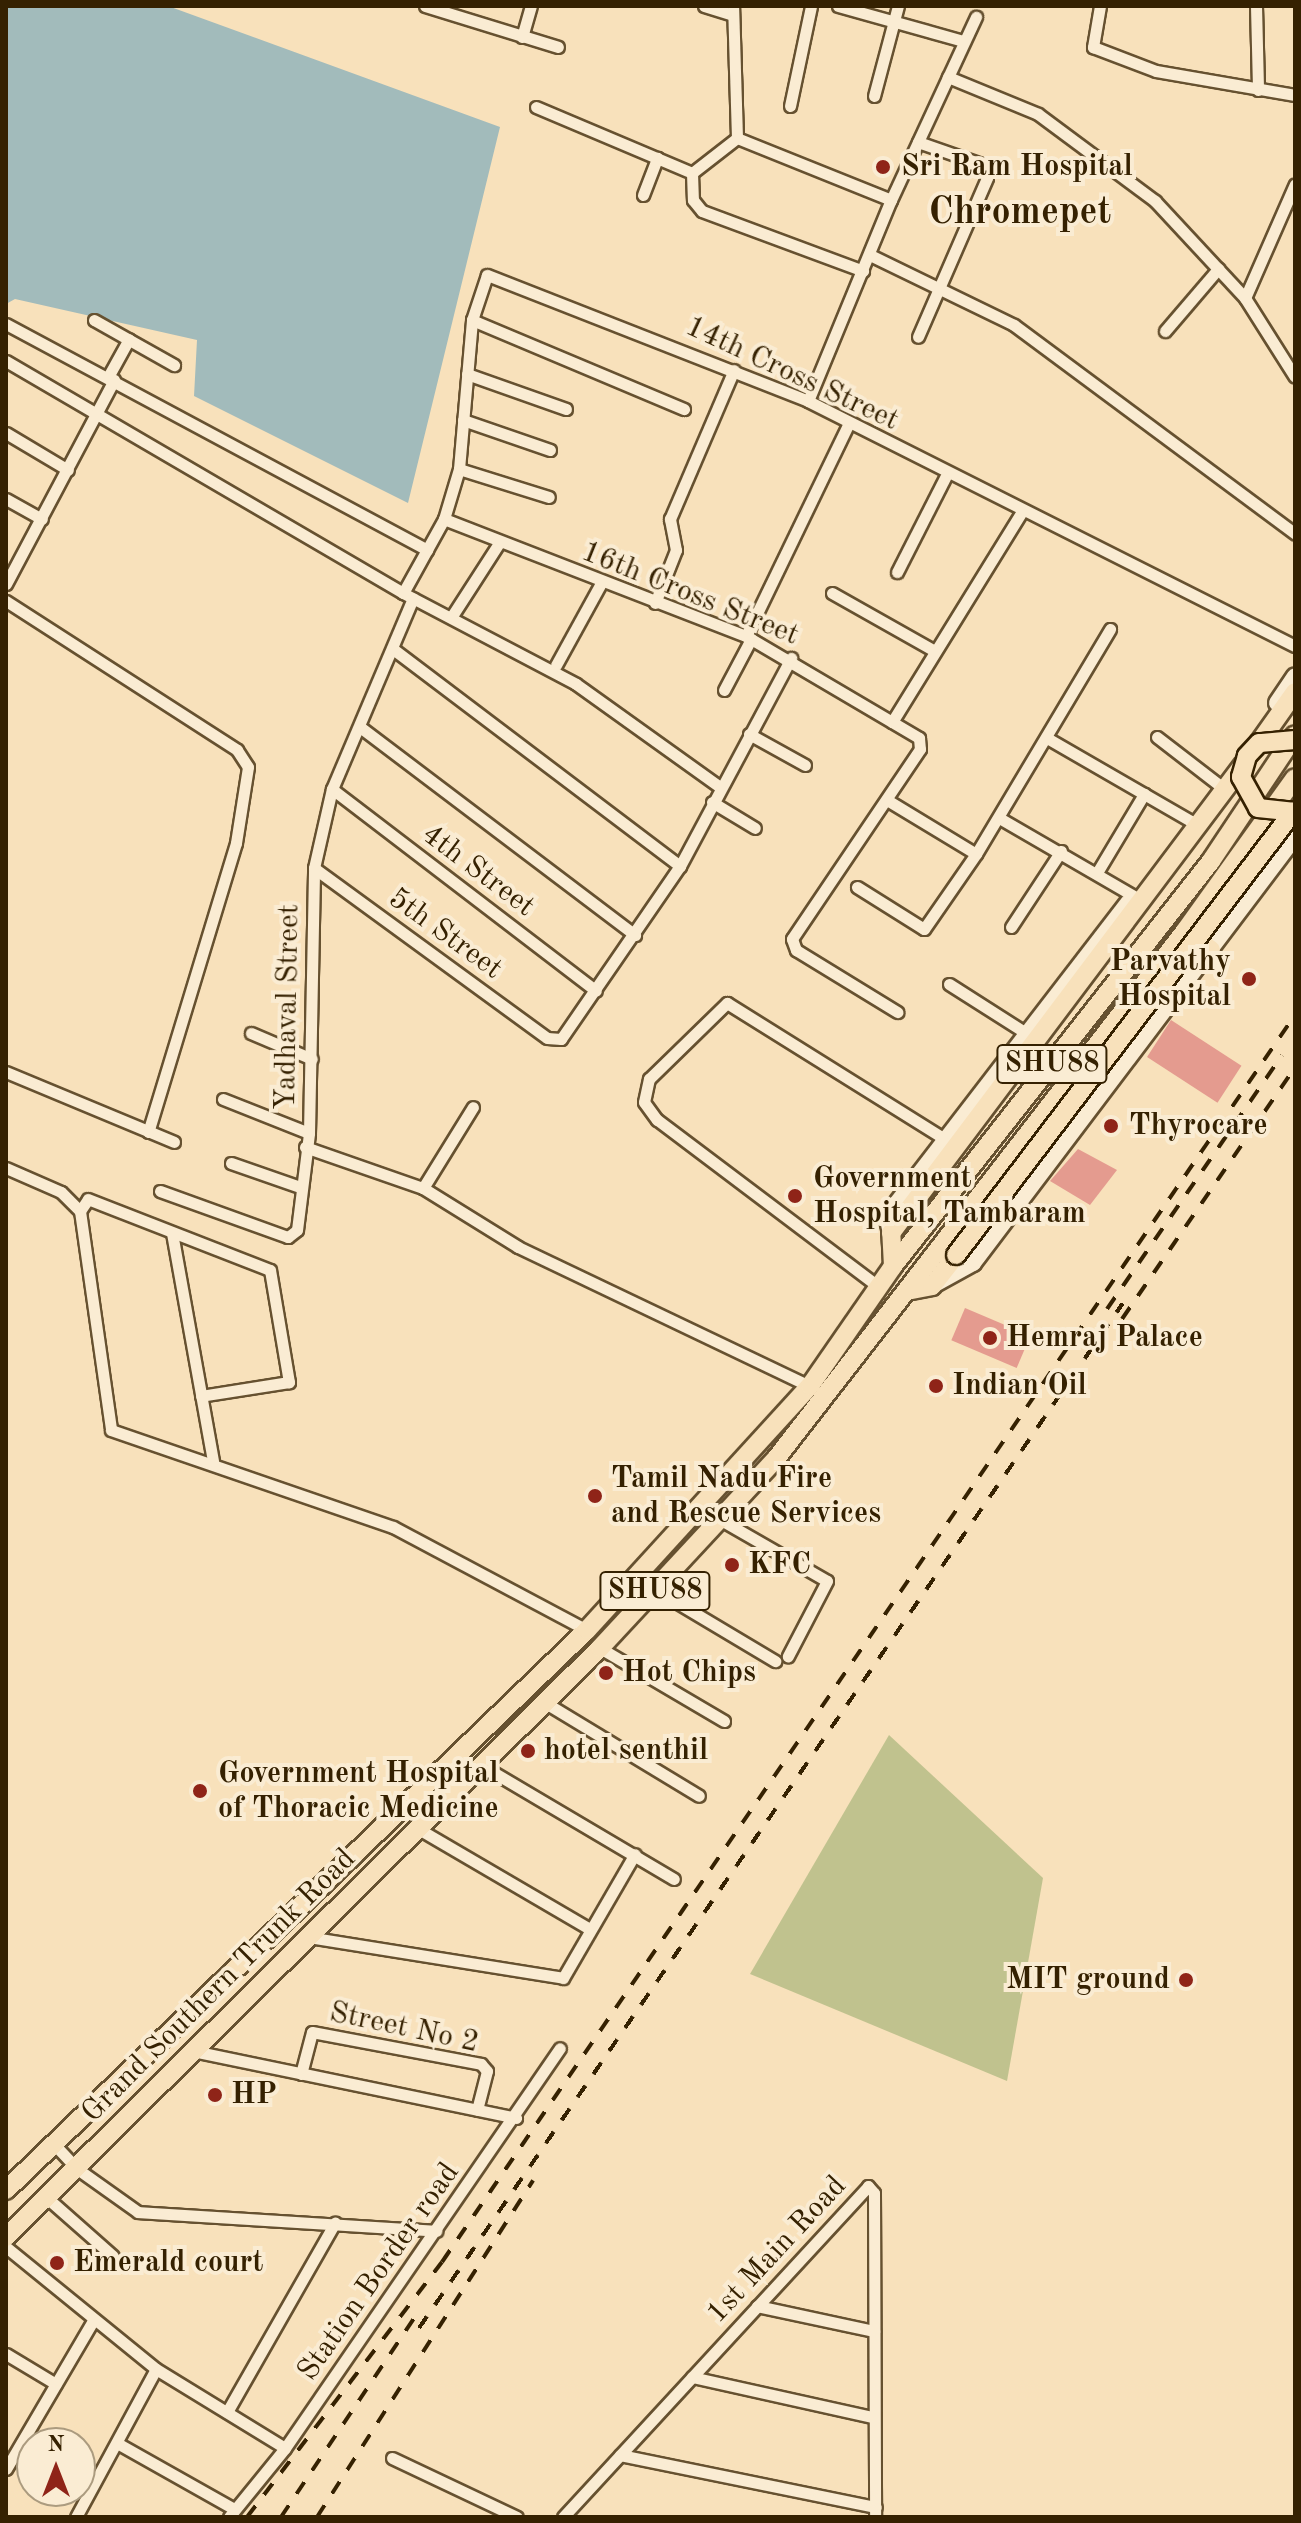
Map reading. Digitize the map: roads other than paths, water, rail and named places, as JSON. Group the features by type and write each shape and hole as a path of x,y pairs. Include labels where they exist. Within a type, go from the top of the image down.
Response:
{"main road":[{"path":"893,1266 895,1227 1295,692"},
{"path":"1259,743 1295,738"},
{"name":"Grand Southern Trunk Road","path":"6,2190 587,1630 810,1386 893,1266 1211,861 1295,738"},
{"path":"1243,765 1249,799 1269,813 1294,812"},
{"name":"Grand Southern Trunk Road","path":"6,2237 600,1648 821,1408 1185,931 1295,778"},
{"path":"912,1290 932,1286 1294,812"},
{"path":"1185,931 1211,950"}],"street":[{"path":"425,6 558,47"},
{"path":"522,37 531,6"},
{"path":"704,6 731,10 737,138"},
{"path":"790,106 811,6"},
{"path":"838,6 963,41"},
{"path":"874,96 898,6"},
{"path":"1100,6 1093,47 1156,71 1295,95"},
{"path":"1256,6 1258,90"},
{"path":"808,401 891,200 976,17"},
{"path":"948,77 1038,114 1155,201 1245,298 1295,377"},
{"path":"536,107 692,173"},
{"path":"692,173 737,138"},
{"path":"737,138 891,200"},
{"path":"918,142 987,171 918,337"},
{"path":"643,195 657,158"},
{"path":"692,173 693,200 702,211 863,271"},
{"path":"1245,298 1295,184"},
{"path":"870,255 940,286 1014,325 1295,534"},
{"path":"1165,331 1218,269"},
{"name":"14th Cross Street","path":"360,727 393,649 408,596 444,519 459,469 472,320 481,279 492,275 808,401 1021,513 1185,587 1295,646"},
{"path":"94,320 174,365"},
{"path":"472,320 684,409"},
{"path":"6,324 427,550"},
{"path":"6,584 95,418 129,339"},
{"path":"6,361 95,418 408,596 452,616 576,684 720,787"},
{"path":"655,603 676,550 670,519 734,370"},
{"path":"467,374 566,409"},
{"path":"463,420 550,450"},
{"path":"724,690 849,423"},
{"path":"6,433 68,470"},
{"path":"459,469 549,497"},
{"path":"897,572 947,474"},
{"path":"6,499 42,519"},
{"path":"892,722 1021,513"},
{"name":"16th Cross Street","path":"444,519 748,638 791,658 892,722 921,745 792,945 897,1012"},
{"path":"452,616 499,543"},
{"path":"556,665 601,583"},
{"path":"832,593 935,651"},
{"path":"6,601 237,750 248,767 236,843 148,1132"},
{"path":"857,887 924,929 1001,819 1110,629"},
{"path":"393,649 680,866"},
{"path":"596,991 680,866 791,658"},
{"path":"895,1227 887,1216 1219,785 1295,676"},
{"path":"360,727 635,935"},
{"name":"Yadhaval Street","path":"160,1191 288,1237 297,1230 309,1133 314,868 332,789 360,727"},
{"path":"749,734 805,765"},
{"path":"1157,737 1219,785"},
{"path":"1047,738 1191,821"},
{"name":"4th Street","path":"332,789 596,991"},
{"path":"1098,871 1144,794"},
{"path":"887,800 976,854"},
{"path":"712,802 755,828"},
{"path":"1001,819 1098,871 1134,896"},
{"path":"932,1286 973,1263 1165,1018 1295,837"},
{"path":"1011,927 1061,851"},
{"name":"5th Street","path":"314,868 547,1038 561,1039 596,991"},
{"path":"949,984 1026,1033"},
{"path":"879,1287 657,1120 644,1102 649,1079 727,1003 945,1139"},
{"path":"251,1033 312,1059"},
{"path":"6,1072 174,1142"},
{"path":"223,1099 309,1133"},
{"path":"423,1188 473,1107"},
{"path":"305,1147 423,1188 518,1247 590,1276 810,1386"},
{"path":"231,1163 300,1187"},
{"path":"6,1168 61,1192 80,1211 111,1430 213,1461 393,1527 587,1630"},
{"path":"80,1211 88,1199 262,1265 274,1278 289,1382 201,1396"},
{"path":"172,1233 213,1461"},
{"path":"721,1520 827,1581 788,1656"},
{"path":"656,1590 775,1661"},
{"path":"600,1648 724,1721"},
{"path":"544,1702 699,1796"},
{"path":"481,1765 674,1879"},
{"path":"417,1828 590,1929"},
{"path":"308,1937 555,1978 571,1973 590,1929 635,1854"},
{"name":"Street No 2","path":"301,2074 312,2032 481,2064 487,2071 477,2110"},
{"name":"Station Border road","path":"231,2513 285,2448 516,2118 560,2048"},
{"path":"193,2051 516,2118"},
{"path":"53,2143 76,2168 126,2205 151,2215 436,2231"},
{"name":"1st Main Road","path":"563,2517 868,2186 874,2193 874,2331"},
{"path":"46,2197 113,2256"},
{"path":"227,2412 335,2223"},
{"path":"6,2247 93,2321 156,2369 285,2448"},
{"path":"620,2455 876,2512 874,2331 757,2306"},
{"path":"6,2469 10,2455 93,2321"},
{"path":"6,2354 56,2384"},
{"path":"79,2516 156,2369"},
{"path":"692,2377 873,2417"},
{"path":"117,2443 231,2513"},
{"path":"392,2458 517,2517"}],"water":[{"path":"6,6 168,6 500,127 408,503 194,396 197,340 15,299 6,304"}],"railway":[{"path":"247,2517 442,2262 1295,1015"},
{"path":"1107,1309 1282,1055"},
{"path":"1122,1319 1295,1067"},
{"path":"419,2328 1123,1303"},
{"path":"317,2517 533,2180"},
{"path":"281,2517 419,2311"}],"place":[{"name":"Sri Ram Hospital","path":"883,167"},
{"name":"Parvathy Hospital","path":"1249,979"},
{"name":"Thyrocare","path":"1111,1126"},
{"name":"Government Hospital, Tambaram","path":"795,1196"},
{"name":"Hemraj Palace","path":"990,1338"},
{"name":"Indian Oil","path":"936,1386"},
{"name":"Tamil Nadu Fire and Rescue Services","path":"595,1496"},
{"name":"KFC","path":"732,1565"},
{"name":"Hot Chips","path":"606,1673"},
{"name":"hotel senthil","path":"528,1751"},
{"name":"Government Hospital of Thoracic Medicine","path":"200,1791"},
{"name":"MIT ground","path":"1186,1980"},
{"name":"HP","path":"215,2095"},
{"name":"Emerald court","path":"57,2263"}],"district":[{"name":"Chromepet","path":"1020,214"}]}
